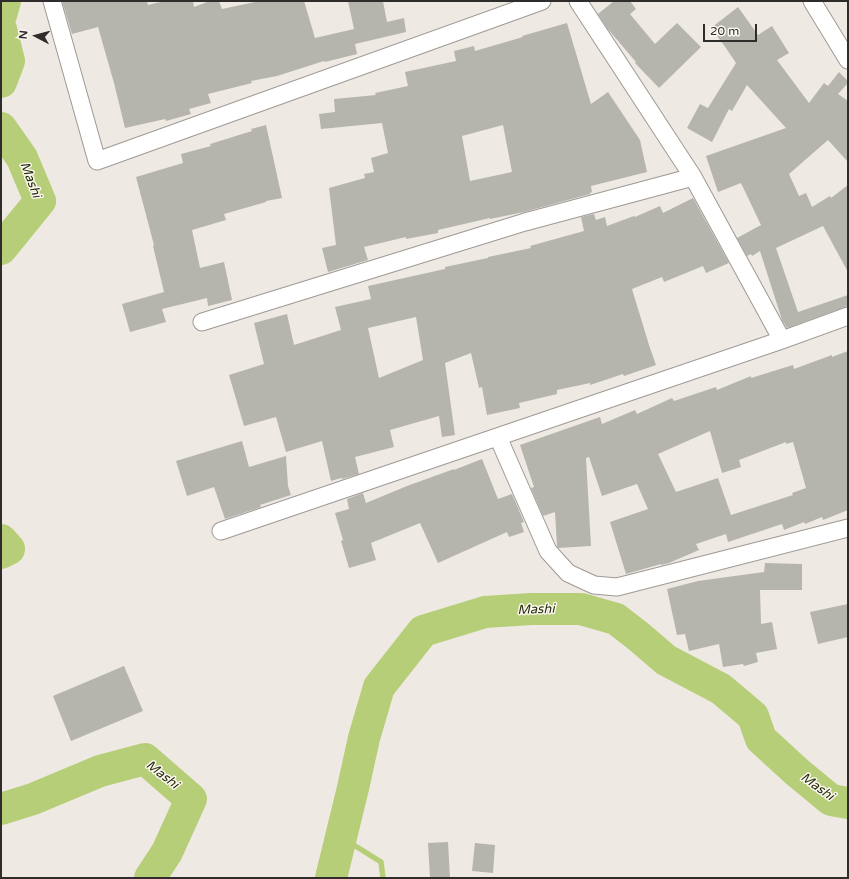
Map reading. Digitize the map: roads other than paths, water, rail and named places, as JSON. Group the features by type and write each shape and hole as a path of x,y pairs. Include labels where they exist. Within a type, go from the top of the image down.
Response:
{"street":[{"path":"52,1 97,161 542,1"},
{"path":"578,1 693,177 782,340"},
{"path":"812,1 848,60"},
{"path":"202,322 525,222 693,177"},
{"path":"221,531 782,340 848,316"},
{"path":"498,437 548,551 568,573 594,584 617,587 848,528"}],"waterway":[{"name":"Mashi","path":"1,15 5,1"},
{"name":"Mashi","path":"1,29 9,61 1,82"},
{"name":"Mashi","path":"1,128 22,158 40,201 1,249"},
{"name":"Mashi","path":"1,540 9,549 1,553"},
{"name":"Mashi","path":"331,878 364,738 379,687 423,631 485,612 531,609 581,609 616,619 666,660 721,689 753,716 761,739 797,772 831,800 848,803"},
{"name":"Mashi","path":"1,809 33,799 100,771 145,759 191,799 167,852 150,878"},
{"path":"341,837 381,862 383,878"}]}
